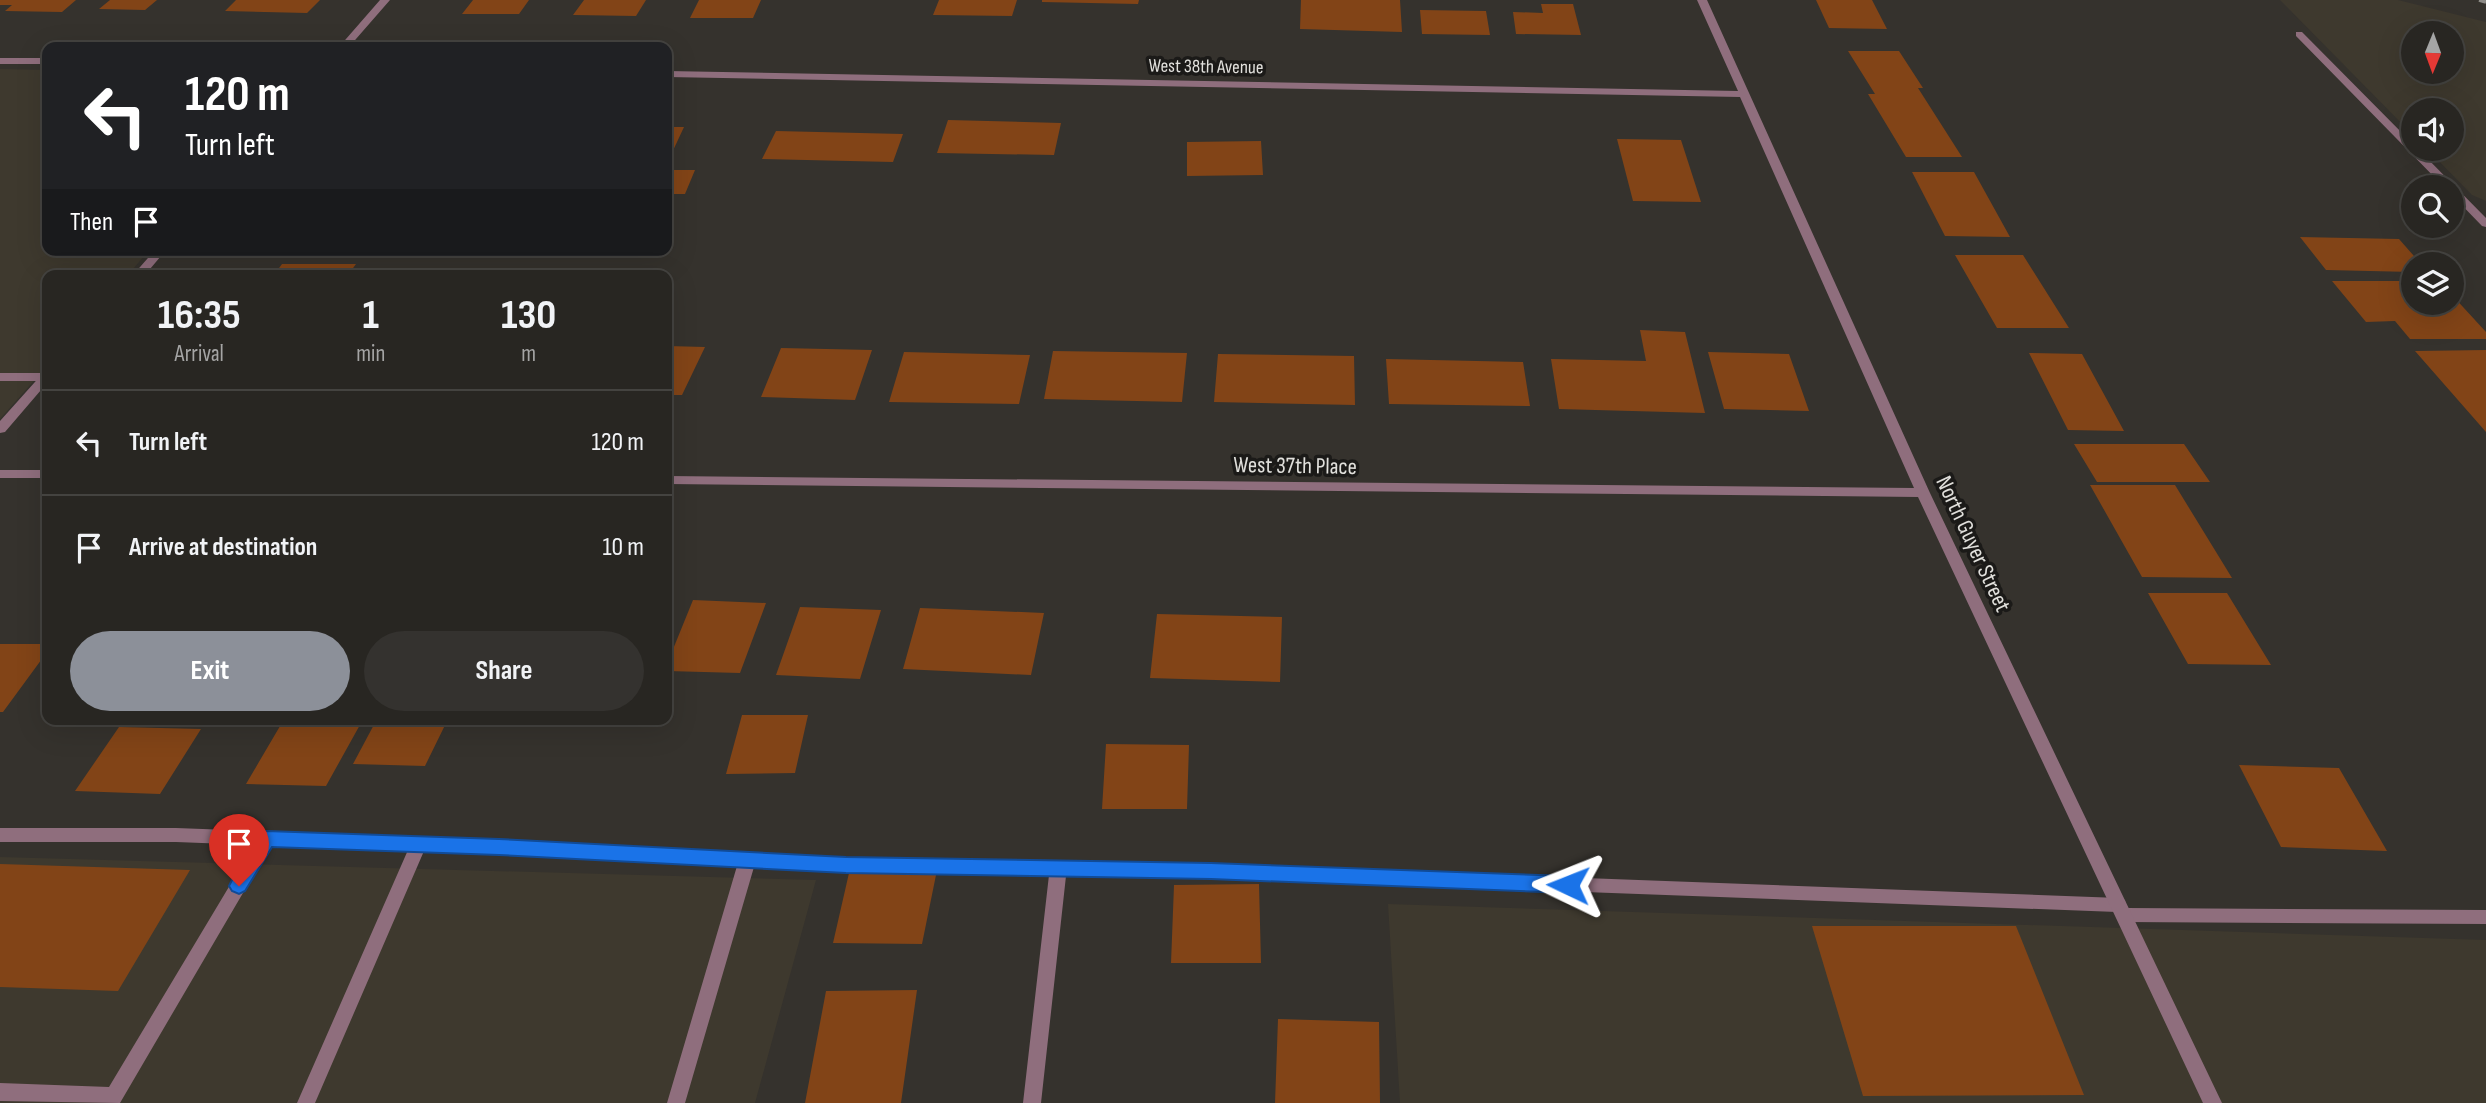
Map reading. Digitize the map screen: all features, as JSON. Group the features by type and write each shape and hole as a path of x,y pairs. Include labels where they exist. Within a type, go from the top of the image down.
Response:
{"street":[{"path":"348,42 385,0"},
{"name":"North Guyer Street","path":"1702,0 1923,493 2213,1103"},
{"path":"2299,34 2438,175"},
{"path":"0,61 42,61"},
{"name":"West 38th Avenue","path":"672,74 1744,94"},
{"path":"2464,201 2486,224"},
{"path":"143,270 156,256"},
{"path":"0,377 42,377"},
{"path":"0,429 42,383"},
{"path":"0,474 42,474"},
{"name":"West 37th Place","path":"672,480 1923,493"},
{"path":"0,835 176,835 846,865 1058,868 2122,910 2486,918"},
{"path":"0,1092 112,1100 266,839"},
{"path":"306,1103 419,844"},
{"path":"676,1103 748,859"},
{"path":"1032,1103 1058,868"}],"shaded area":[{"path":"2280,0 2398,0 2486,22 2486,201 2472,195 2464,187 2464,175 2452,175 2439,161 2464,161 2464,98 2401,98 2401,123"},
{"path":"0,69 42,70 42,256 144,256 132,270 42,270 42,372 0,419"},
{"path":"0,857 816,880 755,1103 0,1103"},
{"path":"1388,904 2486,940 2486,1103 1400,1103"}],"building":[{"path":"0,0 76,0 62,12 5,11 12,5 0,5"},
{"path":"110,0 157,0 145,10 99,9"},
{"path":"236,0 320,0 307,13 225,11"},
{"path":"473,0 529,0 519,14 462,14"},
{"path":"584,0 646,0 636,16 573,15"},
{"path":"699,0 761,0 753,18 690,18"},
{"path":"939,0 1017,0 1012,16 933,15"},
{"path":"1042,0 1139,0 1138,4"},
{"path":"1301,0 1400,0 1402,32 1300,29"},
{"path":"1816,0 1872,0 1887,29 1829,28"},
{"path":"1541,4 1573,4 1581,35 1516,34 1513,12 1543,13"},
{"path":"1420,10 1486,11 1490,35 1422,34"},
{"path":"1848,51 1899,51 1923,88 1918,88 1962,157 1906,157 1868,94 1875,94"},
{"path":"948,120 1061,123 1054,155 937,153"},
{"path":"672,127 684,127 672,153"},
{"path":"776,131 903,134 893,162 762,159"},
{"path":"1617,139 1681,140 1701,202 1633,201"},
{"path":"1261,141 1263,175 1187,176 1187,142"},
{"path":"672,170 695,170 685,194 672,194"},
{"path":"1912,172 1974,172 2010,237 1945,236"},
{"path":"2300,237 2399,239 2410,252 2401,252 2401,272 2326,270"},
{"path":"1955,255 2023,255 2069,328 1997,328"},
{"path":"282,264 356,264 352,270 278,270"},
{"path":"2332,281 2401,281 2401,315 2464,315 2464,308 2486,332 2486,339 2410,339 2395,321 2366,322"},
{"path":"1640,330 1685,332 1705,413 1559,409 1551,359 1646,361"},
{"path":"672,346 705,347 682,395 672,395"},
{"path":"781,348 872,350 855,400 761,397"},
{"path":"2486,350 2486,432 2415,351"},
{"path":"1053,351 1187,353 1182,402 1044,399"},
{"path":"904,352 1030,355 1019,404 889,402"},
{"path":"1708,352 1789,354 1809,411 1724,409"},
{"path":"2029,353 2082,354 2124,431 2068,430"},
{"path":"1218,354 1354,356 1355,405 1214,402"},
{"path":"1386,359 1523,362 1530,406 1389,404"},
{"path":"2074,444 2184,444 2210,482 2097,482"},
{"path":"2090,485 2175,485 2232,578 2142,577"},
{"path":"2148,593 2227,593 2271,665 2188,664"},
{"path":"693,600 766,603 740,673 672,671 672,652"},
{"path":"800,607 881,610 860,679 776,675"},
{"path":"920,608 1044,613 1031,675 903,669"},
{"path":"1157,614 1282,617 1280,682 1150,678"},
{"path":"0,644 42,644 42,659 3,712 0,712"},
{"path":"742,715 808,715 795,773 726,774"},
{"path":"281,725 360,725 326,786 246,784"},
{"path":"374,725 445,725 425,766 353,764"},
{"path":"119,727 201,729 160,794 75,791"},
{"path":"1106,744 1189,745 1187,809 1102,809"},
{"path":"2239,765 2339,768 2387,851 2281,847"},
{"path":"0,864 190,870 118,991 0,987"},
{"path":"849,873 936,875 922,944 833,943"},
{"path":"1259,884 1261,963 1171,963 1174,885"},
{"path":"1812,926 2016,926 2084,1095 1863,1096"},
{"path":"917,990 901,1103 805,1103 826,991"},
{"path":"1278,1019 1379,1022 1380,1103 1275,1103"}],"railway":[{"path":"2479,0 2486,2"}],"route":[{"path":"239,886 266,839 499,847 846,865 1211,871 1568,885"}]}
